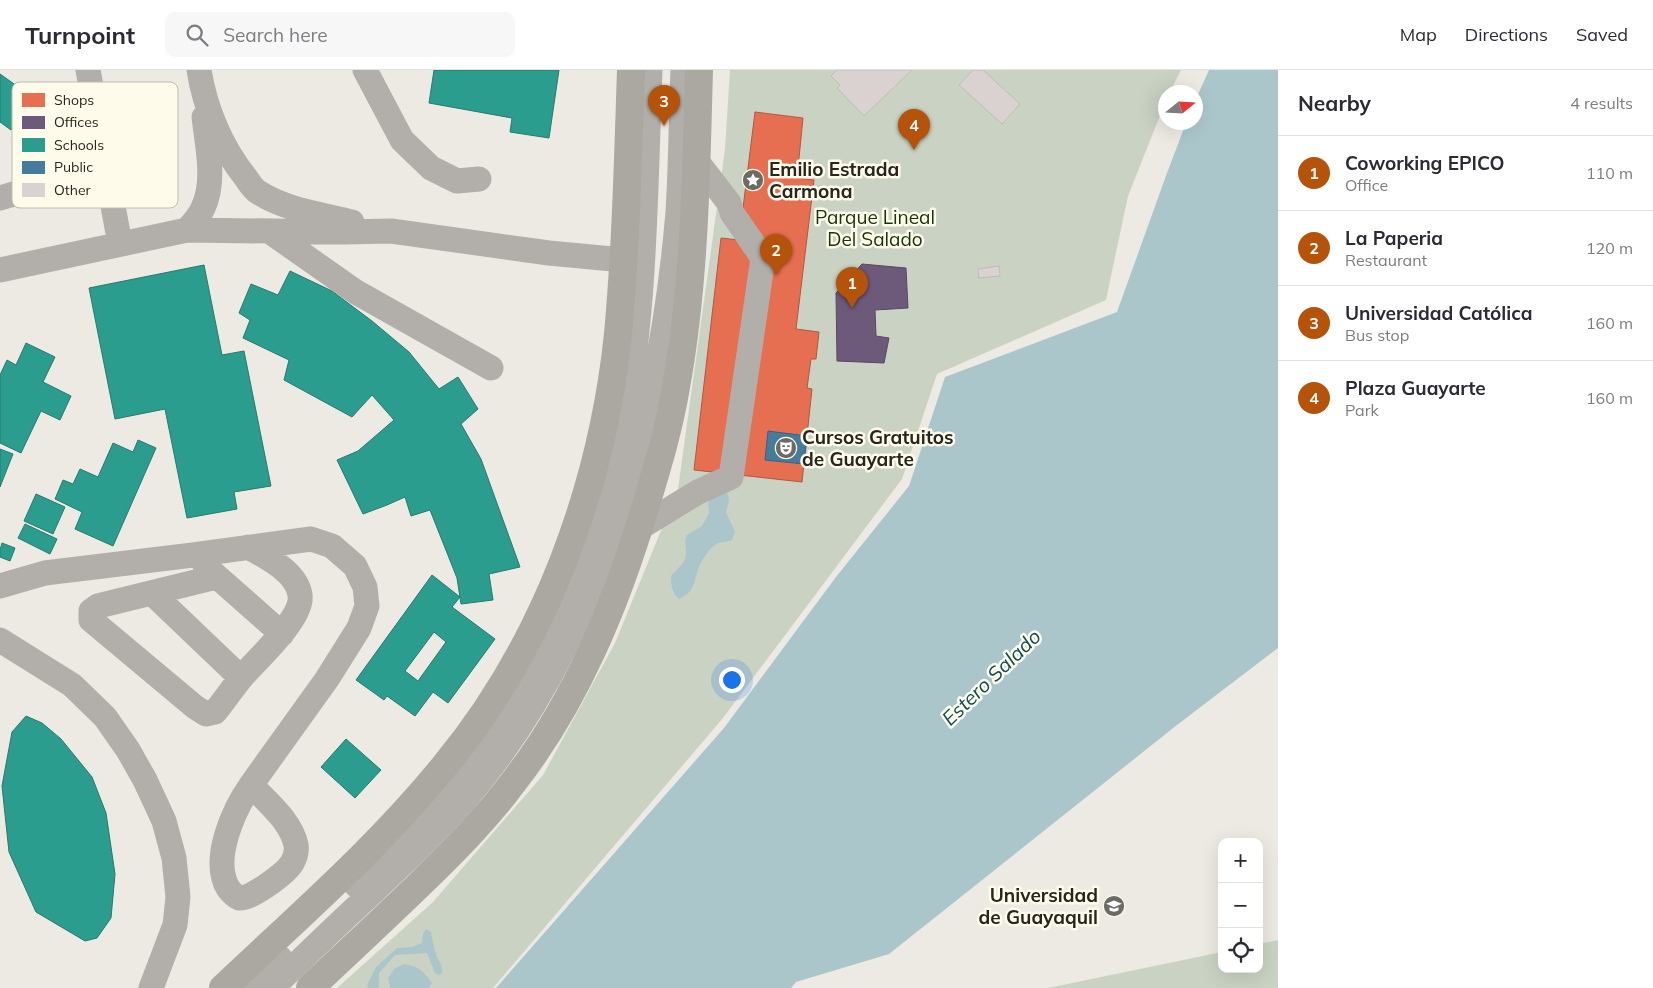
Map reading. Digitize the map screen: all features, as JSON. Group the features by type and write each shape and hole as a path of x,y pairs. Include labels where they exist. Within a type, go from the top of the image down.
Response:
{"main road":[{"path":"222,988 357,860 402,815 447,764 492,702 544,606 582,505 598,446 618,335 632,70"},
{"path":"310,988 442,862 486,817 544,739 578,678 604,625 639,528 662,453 676,387 686,319 695,216 699,70"}],"lane":[{"path":"365,70 402,140 431,168 457,181 479,179"},
{"path":"250,988 364,877 445,792 502,715 535,661 562,611 603,503 619,449 628,402 637,335 643,264 650,70"},
{"path":"272,988 422,846 465,800 494,763 519,726 552,671 577,620 600,566 623,501 637,451 660,348 678,210 682,70"},
{"path":"187,230 203,209 207,198 209,176 200,74"},
{"path":"200,74 219,135 237,166 256,191 278,203 391,231 549,253 623,260"},
{"path":"639,528 698,492 730,477 732,467 763,258 732,213 729,203 696,160"},
{"path":"0,198 12,194"},
{"path":"113,208 120,244"},
{"path":"0,270 187,230 391,231"},
{"path":"269,231 356,292 491,368"},
{"path":"0,586 45,574 192,556 311,538 332,546 355,566 365,586 367,606 359,628 344,655 251,785"},
{"path":"216,577 98,606 91,611 91,620 195,707 206,714 215,712 241,678 282,634 297,613 301,596 295,582 274,561 248,547"},
{"path":"192,556 282,634"},
{"path":"152,593 241,678"},
{"path":"0,640 72,685 105,717 128,750 145,780 164,821 174,858 178,897 175,925 151,988"}],"green space":[{"name":"Parque Lineal Del Salado","path":"730,70 1181,70 1174,85 1158,85 1158,121 1128,196 1106,300 937,374 902,479 723,718 493,988 337,988 433,902 543,775 615,643 678,489 725,149"},
{"path":"1278,940 1278,988 1048,988 1218,953 1218,973 1263,973 1263,943"}],"water":[{"name":"Estero Salado","path":"1209,70 1278,70 1278,648 1177,725 889,954 796,982 791,988 496,988 724,728 836,577 909,486 945,377 1117,312 1183,130 1203,130 1202,85"},
{"path":"721,490 728,494 729,502 726,512 735,532 732,540 716,544 711,549 699,567 690,591 679,599 672,589 671,576 682,565 685,558 687,535 702,526 709,513 708,505 710,499"},
{"path":"426,929 431,932 436,955 442,966 442,973 439,975 435,973 427,953 395,955 379,973 379,988 368,988 367,985 376,967 397,948 412,947 422,943 423,934"},
{"path":"404,964 413,966 423,972 432,983 429,988 390,988 388,978 394,969"}],"building: Shops":[{"path":"755,112 803,118 797,178 814,180 796,329 819,332 816,359 811,359 807,388 812,389 802,482 694,470 721,238 739,240"}],"building: Offices":[{"path":"862,264 906,268 908,308 875,310 876,336 889,338 884,363 837,361 836,293"}],"building: Schools":[{"path":"434,70 559,70 549,138 510,132 512,118 429,103"},
{"path":"0,74 12,82 12,129 11,130 0,122"},
{"path":"204,265 222,355 244,351 271,486 234,492 237,509 187,518 165,409 115,419 89,288"},
{"path":"290,271 332,291 372,321 409,352 439,389 458,377 478,409 461,424 481,459 520,567 489,574 493,600 461,604 457,578 430,510 411,516 405,497 363,514 337,460 358,451 394,420 372,395 352,417 284,380 289,360 243,338 250,320 239,313 251,284 278,295"},
{"path":"26,343 55,357 43,382 71,396 60,420 41,411 21,453 0,443 0,375 7,360 16,365"},
{"path":"138,440 156,448 113,546 75,529 82,512 55,499 63,480 73,484 80,469 98,477 113,443 133,452"},
{"path":"0,449 13,454 0,487"},
{"path":"36,494 65,507 53,534 24,521"},
{"path":"25,524 57,539 50,554 18,538"},
{"path":"2,543 15,548 10,561 0,557"},
{"path":"432,575 460,597 452,607 495,639 448,703 433,692 415,716 387,696 384,700 356,680","holes":["434,632 446,642 418,681 405,671"]},
{"path":"26,716 42,723 61,739 92,777 106,813 115,874 111,918 97,938 85,941 36,912 9,852 2,786 12,732"},
{"path":"346,739 381,770 355,798 321,767"}],"building: Public":[{"name":"Cursos Gratuitos de Guayarte","path":"768,431 807,436 804,464 765,460"}],"building: Other":[{"path":"837,70 912,70 864,116 837,88 840,85 831,76"},
{"path":"973,70 983,70 1020,104 1002,124 959,85"},
{"path":"999,266 1000,276 979,278 978,269"}],"place":[{"name":"Universidad Católica","path":"664,126"},
{"name":"Plaza Guayarte","path":"914,150"},
{"name":"Emilio Estrada Carmona","path":"753,180"},
{"name":"La Paperia","path":"776,275"},
{"name":"Coworking EPICO","path":"852,308"},
{"name":"Cursos Gratuitos de Guayarte","path":"786,448"},
{"name":"Universidad de Guayaquil","path":"1114,906"}]}
